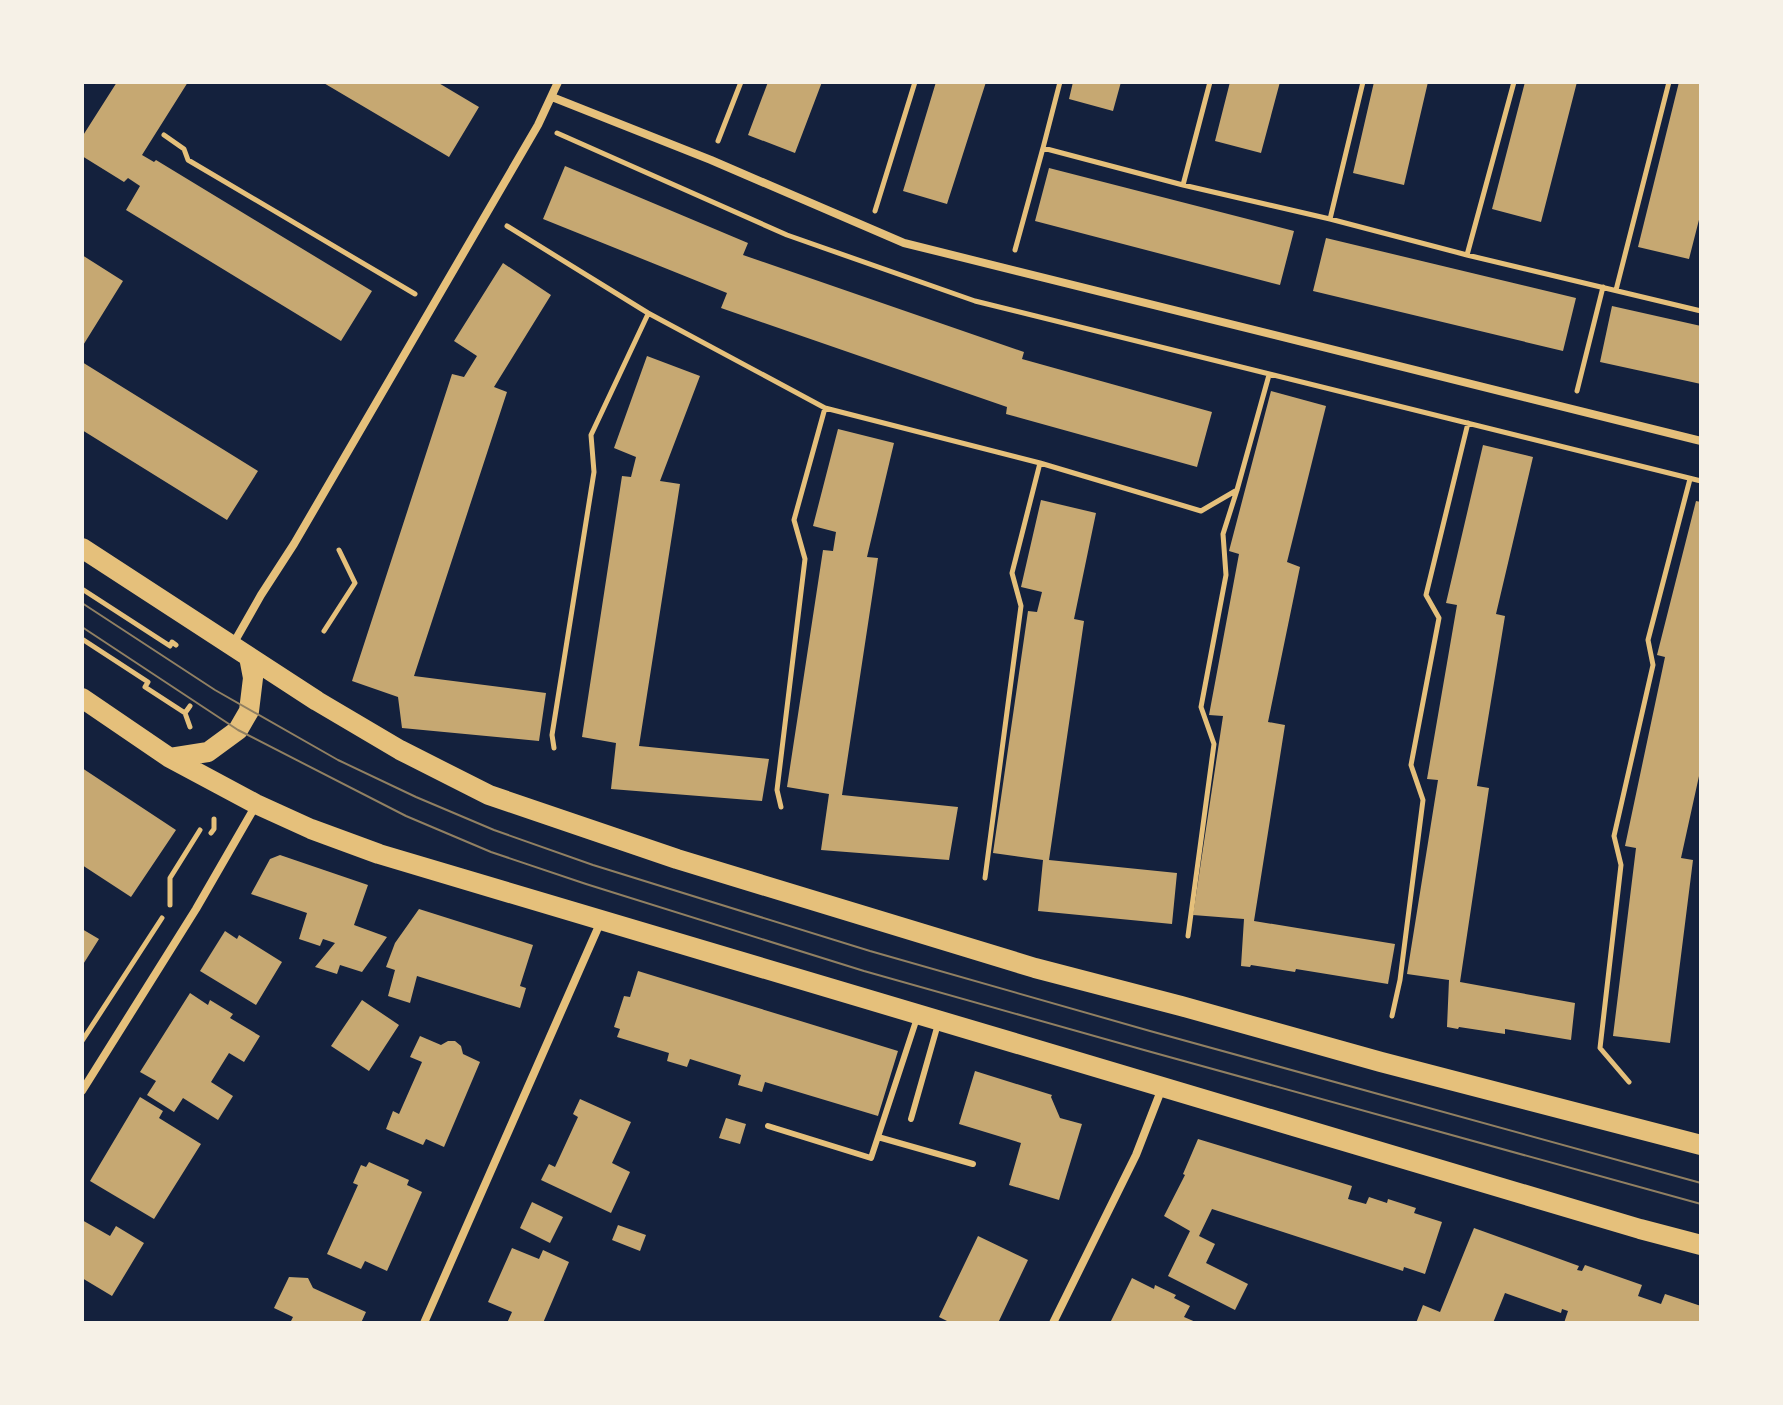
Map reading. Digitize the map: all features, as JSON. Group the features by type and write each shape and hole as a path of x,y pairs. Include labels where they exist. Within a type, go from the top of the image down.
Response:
{"main road":[{"path":"82,548 240,652 400,750 489,795 817,903 1035,968 1701,1145"},
{"path":"170,758 208,752 238,730 249,711 253,678 240,652"},
{"path":"82,698 170,758 256,804 311,829 379,854 1701,1245"}],"street":[{"path":"240,652 261,595 294,544 538,125 558,82"},
{"path":"552,97 711,160 904,243 1701,441"},
{"path":"82,1091 196,909 256,804"},
{"path":"424,1323 601,921"},
{"path":"1053,1323 1136,1155 1162,1087"}],"lane":[{"path":"768,1126 871,1158 918,1015"},
{"path":"911,1119 939,1021"},
{"path":"878,1137 973,1164"}],"path":[{"path":"711,160 741,82"},
{"path":"870,229 915,82"},
{"path":"1009,270 1060,82"},
{"path":"1183,185 1210,82"},
{"path":"1330,219 1363,82"},
{"path":"1467,255 1514,82"},
{"path":"1616,290 1669,82"},
{"path":"538,125 787,235 975,301 1701,481"},
{"path":"164,135 184,149 188,160 433,304"},
{"path":"1043,148 1701,311"},
{"path":"507,226 648,313 825,408 1040,463 1201,511 1237,490"},
{"path":"1573,410 1603,287"},
{"path":"554,748 552,735 594,472 591,435 648,313"},
{"path":"1188,936 1214,744 1201,707 1226,575 1223,534 1269,375"},
{"path":"781,807 777,790 805,559 794,520 825,408"},
{"path":"1392,1016 1400,980 1423,800 1411,765 1439,618 1426,595 1468,423"},
{"path":"985,878 1021,606 1012,573 1040,463"},
{"path":"1629,1082 1600,1048 1621,865 1614,836 1653,665 1648,640 1690,479"},
{"path":"324,631 355,583 339,550"},
{"path":"82,589 170,646 172,642 175,644"},
{"path":"82,639 148,682 145,687 185,713 191,729"},
{"path":"185,713 190,706"},
{"path":"207,841 214,829 214,819"},
{"path":"170,905 170,878 200,830"},
{"path":"82,1041 177,892"}],"building":[{"path":"117,82 188,82 142,155 154,162 156,160 372,291 341,341 126,210 140,186 128,178 124,182 82,156 82,137"},
{"path":"322,82 437,82 479,107 449,157"},
{"path":"768,82 822,82 795,153 748,135"},
{"path":"936,82 986,82 947,204 903,191"},
{"path":"1073,82 1121,82 1113,111 1069,99"},
{"path":"1230,82 1280,82 1261,153 1215,141"},
{"path":"1374,82 1428,82 1404,185 1353,173"},
{"path":"1525,82 1577,82 1541,222 1492,209"},
{"path":"1679,82 1701,82 1701,212 1689,259 1638,247"},
{"path":"565,166 748,243 743,255 1024,352 1022,359 1212,412 1197,467 1006,414 1007,407 721,308 727,293 543,219"},
{"path":"1049,168 1294,231 1280,285 1035,221"},
{"path":"1326,238 1576,298 1563,351 1313,291"},
{"path":"82,255 123,281 82,347"},
{"path":"503,263 551,295 494,387 507,392 414,676 546,693 539,741 402,728 398,697 352,681 452,374 464,377 477,356 454,341"},
{"path":"1612,306 1701,326 1701,384 1600,362"},
{"path":"647,356 700,376 660,481 680,484 639,746 769,759 762,801 611,789 616,743 582,737 622,476 631,477 636,457 614,448"},
{"path":"82,362 258,471 227,520 82,430"},
{"path":"1271,391 1326,406 1287,562 1300,567 1268,722 1285,725 1254,921 1395,944 1388,984 1296,969 1295,972 1241,966 1244,919 1193,915 1223,716 1209,715 1239,554 1229,551"},
{"path":"838,429 894,443 867,557 878,558 842,795 958,807 949,860 821,850 829,794 787,787 823,550 833,551 836,532 813,526"},
{"path":"1483,445 1533,457 1496,614 1505,616 1477,786 1489,788 1460,982 1575,1003 1571,1040 1505,1029 1505,1034 1447,1027 1449,980 1407,974 1438,780 1427,779 1457,605 1446,603"},
{"path":"1041,500 1096,513 1074,619 1084,621 1049,860 1177,873 1172,924 1038,911 1043,860 993,853 1028,611 1037,612 1042,592 1021,587"},
{"path":"1696,501 1701,502 1701,767 1681,858 1693,860 1670,1043 1613,1036 1636,848 1625,846 1665,657 1657,655"},
{"path":"82,768 176,830 131,897 82,865"},
{"path":"280,855 368,885 354,925 387,937 362,972 340,965 337,974 315,967 335,943 323,939 320,946 299,939 307,913 251,894 270,859"},
{"path":"419,909 533,945 520,986 526,988 520,1008 417,976 410,1003 388,996 395,970 386,967 395,943"},
{"path":"82,929 99,939 82,966"},
{"path":"225,931 237,939 239,935 282,962 256,1005 200,971"},
{"path":"638,971 898,1051 878,1116 765,1082 762,1092 738,1085 741,1075 690,1059 687,1067 667,1061 669,1053 617,1037 620,1029 614,1027 624,996 630,997"},
{"path":"190,993 208,1005 210,1000 233,1014 230,1018 260,1036 244,1062 229,1053 211,1082 233,1096 218,1120 183,1098 174,1112 147,1095 156,1081 140,1072"},
{"path":"362,1000 399,1025 369,1071 331,1046"},
{"path":"420,1036 441,1045 455,1041 461,1046 463,1054 480,1062 444,1147 426,1139 423,1145 386,1129 393,1111 399,1114 422,1062 410,1057"},
{"path":"975,1071 1052,1095 1060,1118 1082,1124 1059,1200 1009,1185 1021,1143 959,1124"},
{"path":"140,1097 163,1111 159,1118 201,1144 154,1219 90,1181"},
{"path":"580,1099 631,1122 612,1163 630,1172 611,1213 541,1180 549,1164 555,1167 578,1117 573,1114"},
{"path":"726,1118 746,1124 740,1144 719,1138"},
{"path":"1198,1139 1352,1186 1348,1199 1366,1204 1369,1197 1387,1203 1388,1199 1416,1208 1414,1213 1442,1222 1425,1274 1404,1267 1403,1271 1212,1209 1199,1236 1215,1244 1206,1263 1248,1284 1235,1310 1168,1276 1190,1231 1164,1216 1185,1175"},
{"path":"369,1162 409,1180 407,1185 422,1192 387,1271 365,1261 361,1269 327,1254 358,1185 353,1183 361,1165 366,1167"},
{"path":"532,1202 563,1217 550,1243 520,1228"},
{"path":"82,1220 110,1236 116,1226 144,1243 112,1296 82,1278"},
{"path":"618,1225 646,1235 640,1251 612,1240"},
{"path":"1474,1228 1579,1266 1577,1270 1582,1271 1585,1265 1642,1285 1638,1296 1661,1304 1665,1294 1701,1306 1701,1323 1564,1323 1568,1311 1562,1309 1561,1313 1505,1293 1493,1323 1416,1323 1423,1305 1440,1312"},
{"path":"978,1236 1028,1260 998,1323 951,1323 939,1317"},
{"path":"512,1248 539,1259 543,1250 569,1262 543,1323 507,1323 512,1312 488,1302"},
{"path":"289,1277 308,1278 313,1288 366,1312 361,1323 290,1323 293,1317 274,1308"},
{"path":"1132,1278 1176,1295 1174,1298 1190,1306 1184,1317 1198,1323 1110,1323"}],"tram line":[{"path":"82,603 215,690 338,760 494,830 593,865 870,951 1701,1183"},
{"path":"82,627 238,730 406,816 491,852 864,971 1701,1204"}]}
